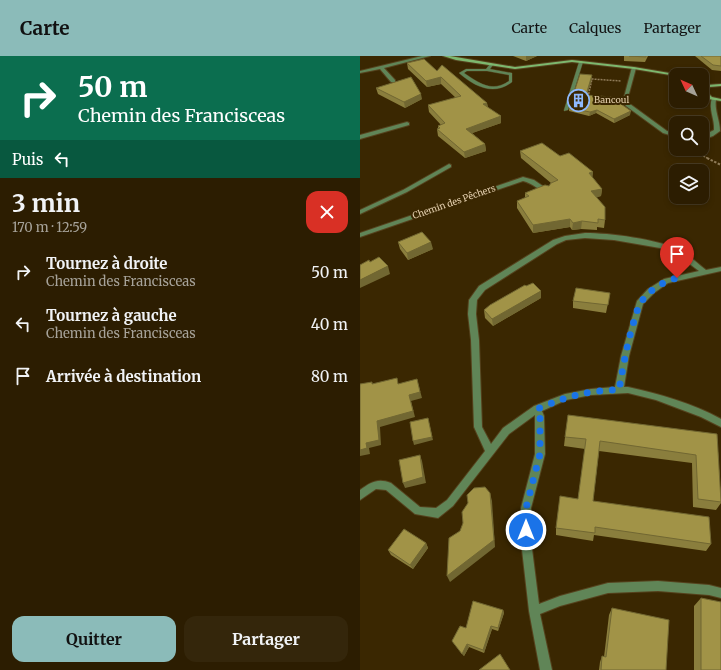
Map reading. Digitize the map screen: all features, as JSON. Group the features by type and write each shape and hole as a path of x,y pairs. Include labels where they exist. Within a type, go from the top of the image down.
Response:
{"main road":[{"path":"445,56 456,60 514,68 555,63 581,62 669,74"},
{"path":"709,86 721,85"},
{"path":"709,97 721,100"}],"street":[{"path":"360,72 428,56"},
{"path":"381,67 393,81"},
{"path":"634,68 625,101 628,105 665,132 669,133"},
{"path":"709,136 717,131 718,122 712,111 714,99"},
{"path":"360,137 407,124"},
{"path":"360,212 405,191 449,166"},
{"name":"Chemin des Pêchers","path":"360,235 523,179 532,181 547,191"},
{"path":"490,451 478,427 475,340 472,314 473,300 482,288 556,242 568,237 585,235 600,235 666,247 676,251 704,272"},
{"path":"619,390 625,356 640,303 651,291 666,281 721,269"},
{"path":"360,495 375,485 388,486 418,511 438,513 450,503 506,431 537,409 565,397 591,392 628,390 658,397 704,414 721,423"},
{"path":"537,409 540,416 540,454 526,508 526,541 534,611 546,670"},
{"path":"534,611 560,601 608,588 658,586 709,590 721,593"}],"lane":[{"path":"566,110 581,62"},
{"path":"487,70 491,65"},
{"path":"466,70 487,70 511,74 511,81 494,89 480,85 461,73 466,70"}],"path":[{"path":"704,156 721,165"}],"building":[{"path":"701,56 721,56 721,66 713,65"},
{"path":"424,59 437,71 442,65 487,103 483,104 501,116 466,129 485,144 464,152 437,129 440,128 438,126 445,123 428,105 461,96 441,77 426,81 407,63"},
{"name":"Bancoul","path":"580,74 592,75 586,95 611,97 631,111 614,119 597,110 590,112 569,108"},
{"path":"411,77 421,94 404,102 376,88"},
{"path":"542,143 560,156 569,153 593,172 589,173 602,189 591,191 605,207 605,220 598,219 598,223 582,221 573,223 570,219 533,225 517,201 529,196 525,193 545,185 549,186 551,183 558,180 520,151"},
{"path":"422,232 431,242 407,253 398,242"},
{"path":"379,257 388,266 360,280 360,265"},
{"path":"533,283 541,291 492,319 484,310 525,285 526,286"},
{"path":"576,288 610,293 608,305 573,301"},
{"path":"397,378 398,384 417,379 420,392 409,395 413,411 377,421 379,440 366,443 367,448 360,450 360,384 372,382 372,384"},
{"path":"568,415 717,434 721,502 698,499 696,455 600,441 593,501 709,517 711,544 595,527 595,533 556,528 560,496 578,499 586,439 565,437"},
{"path":"428,418 432,437 413,441 410,422"},
{"path":"420,455 423,477 403,483 399,460"},
{"path":"485,487 490,493 494,540 447,576 449,538 460,531 463,523 462,512 468,503 467,495 474,488"},
{"path":"404,529 426,543 410,565 388,550"},
{"path":"701,598 721,602 721,670 701,670"},
{"path":"473,601 503,610 498,628 491,626 483,650 467,644 462,654 452,641 460,626 466,628"},
{"path":"612,608 669,620 666,670 601,670 602,656 606,657"},
{"path":"500,654 510,670 479,670"}],"place":[{"name":"Bancoul","path":"579,100"}],"route":[{"path":"526,530 526,508 540,454 540,416 537,409 565,397 591,392 619,390 625,356 640,303 651,291 666,281 677,278"}]}
